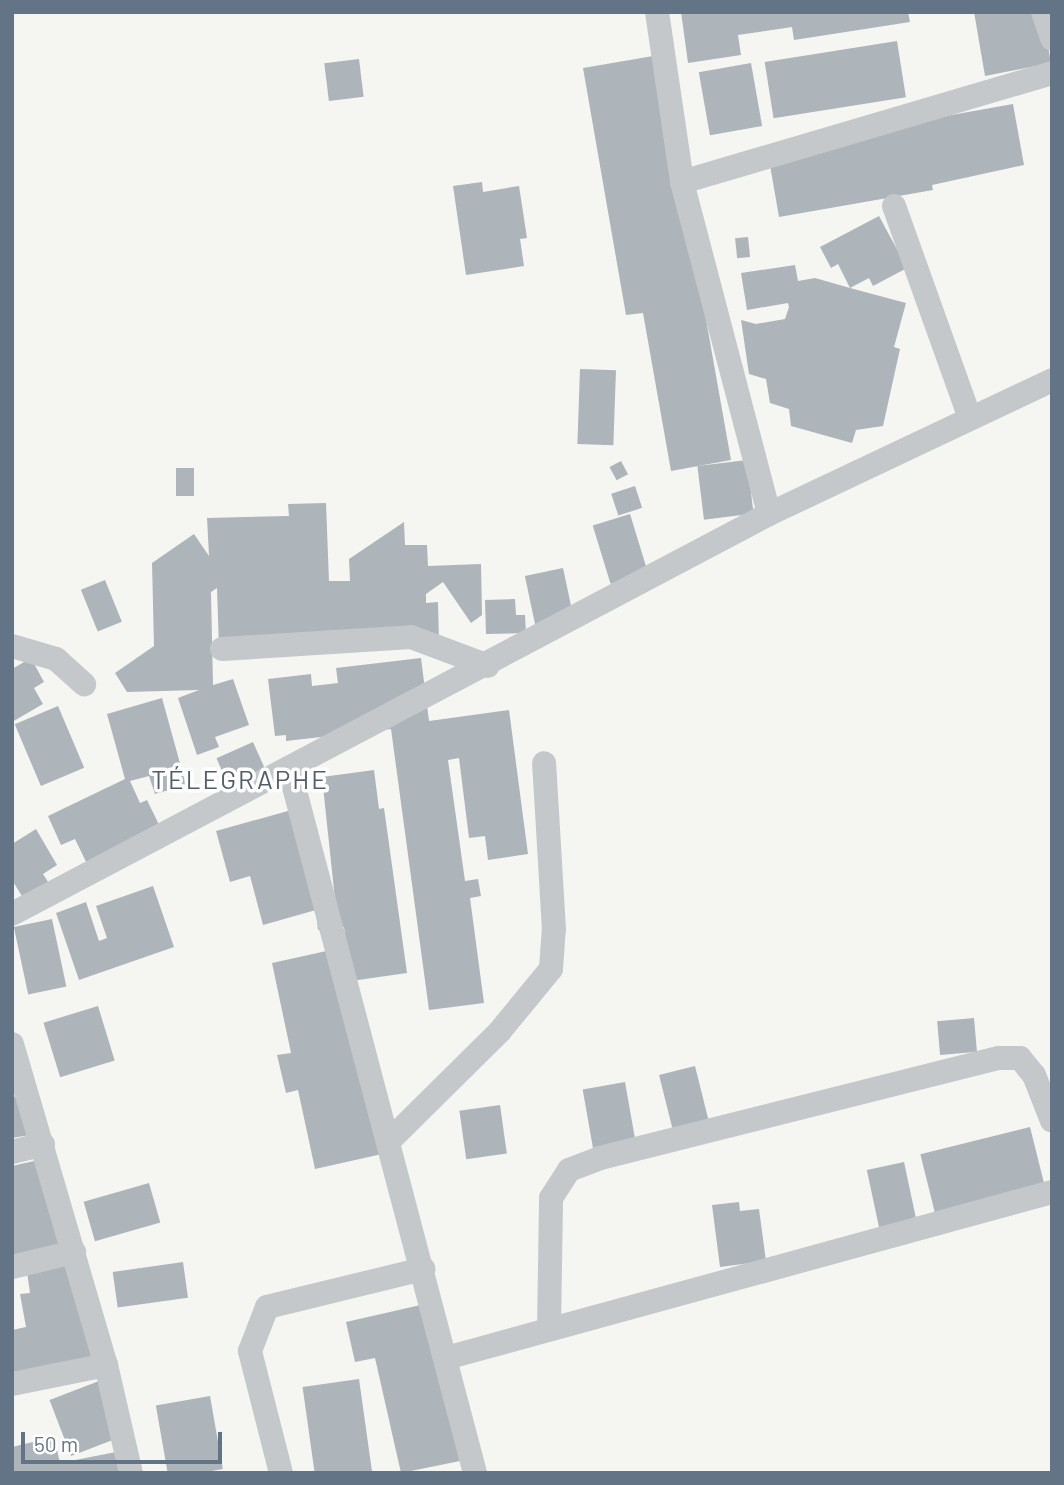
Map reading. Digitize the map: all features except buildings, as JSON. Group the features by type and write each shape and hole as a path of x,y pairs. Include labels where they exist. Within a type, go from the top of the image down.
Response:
{"street":[{"path":"656,12 682,182 769,514"},
{"path":"1043,12 1052,38"},
{"path":"682,182 1052,73"},
{"path":"894,206 969,416"},
{"path":"12,914 488,666 769,514 969,416 1052,380"},
{"path":"222,649 411,636 488,666"},
{"path":"12,646 56,659 84,684"},
{"path":"390,1140 499,1031 551,970 554,930 544,763"},
{"path":"289,768 390,1140 475,1473"},
{"path":"12,1044 106,1365 131,1473"},
{"path":"550,1329 551,1198 569,1170 600,1158 999,1058 1020,1058 1034,1075 1052,1121"},
{"path":"12,1152 43,1144"},
{"path":"446,1359 1052,1192"},
{"path":"12,1267 74,1252"},
{"path":"281,1473 250,1351 267,1307 423,1269"},
{"path":"12,1384 106,1365"}],"district":[{"name":"TÉLEGRAPHE","path":"240,779"}]}
